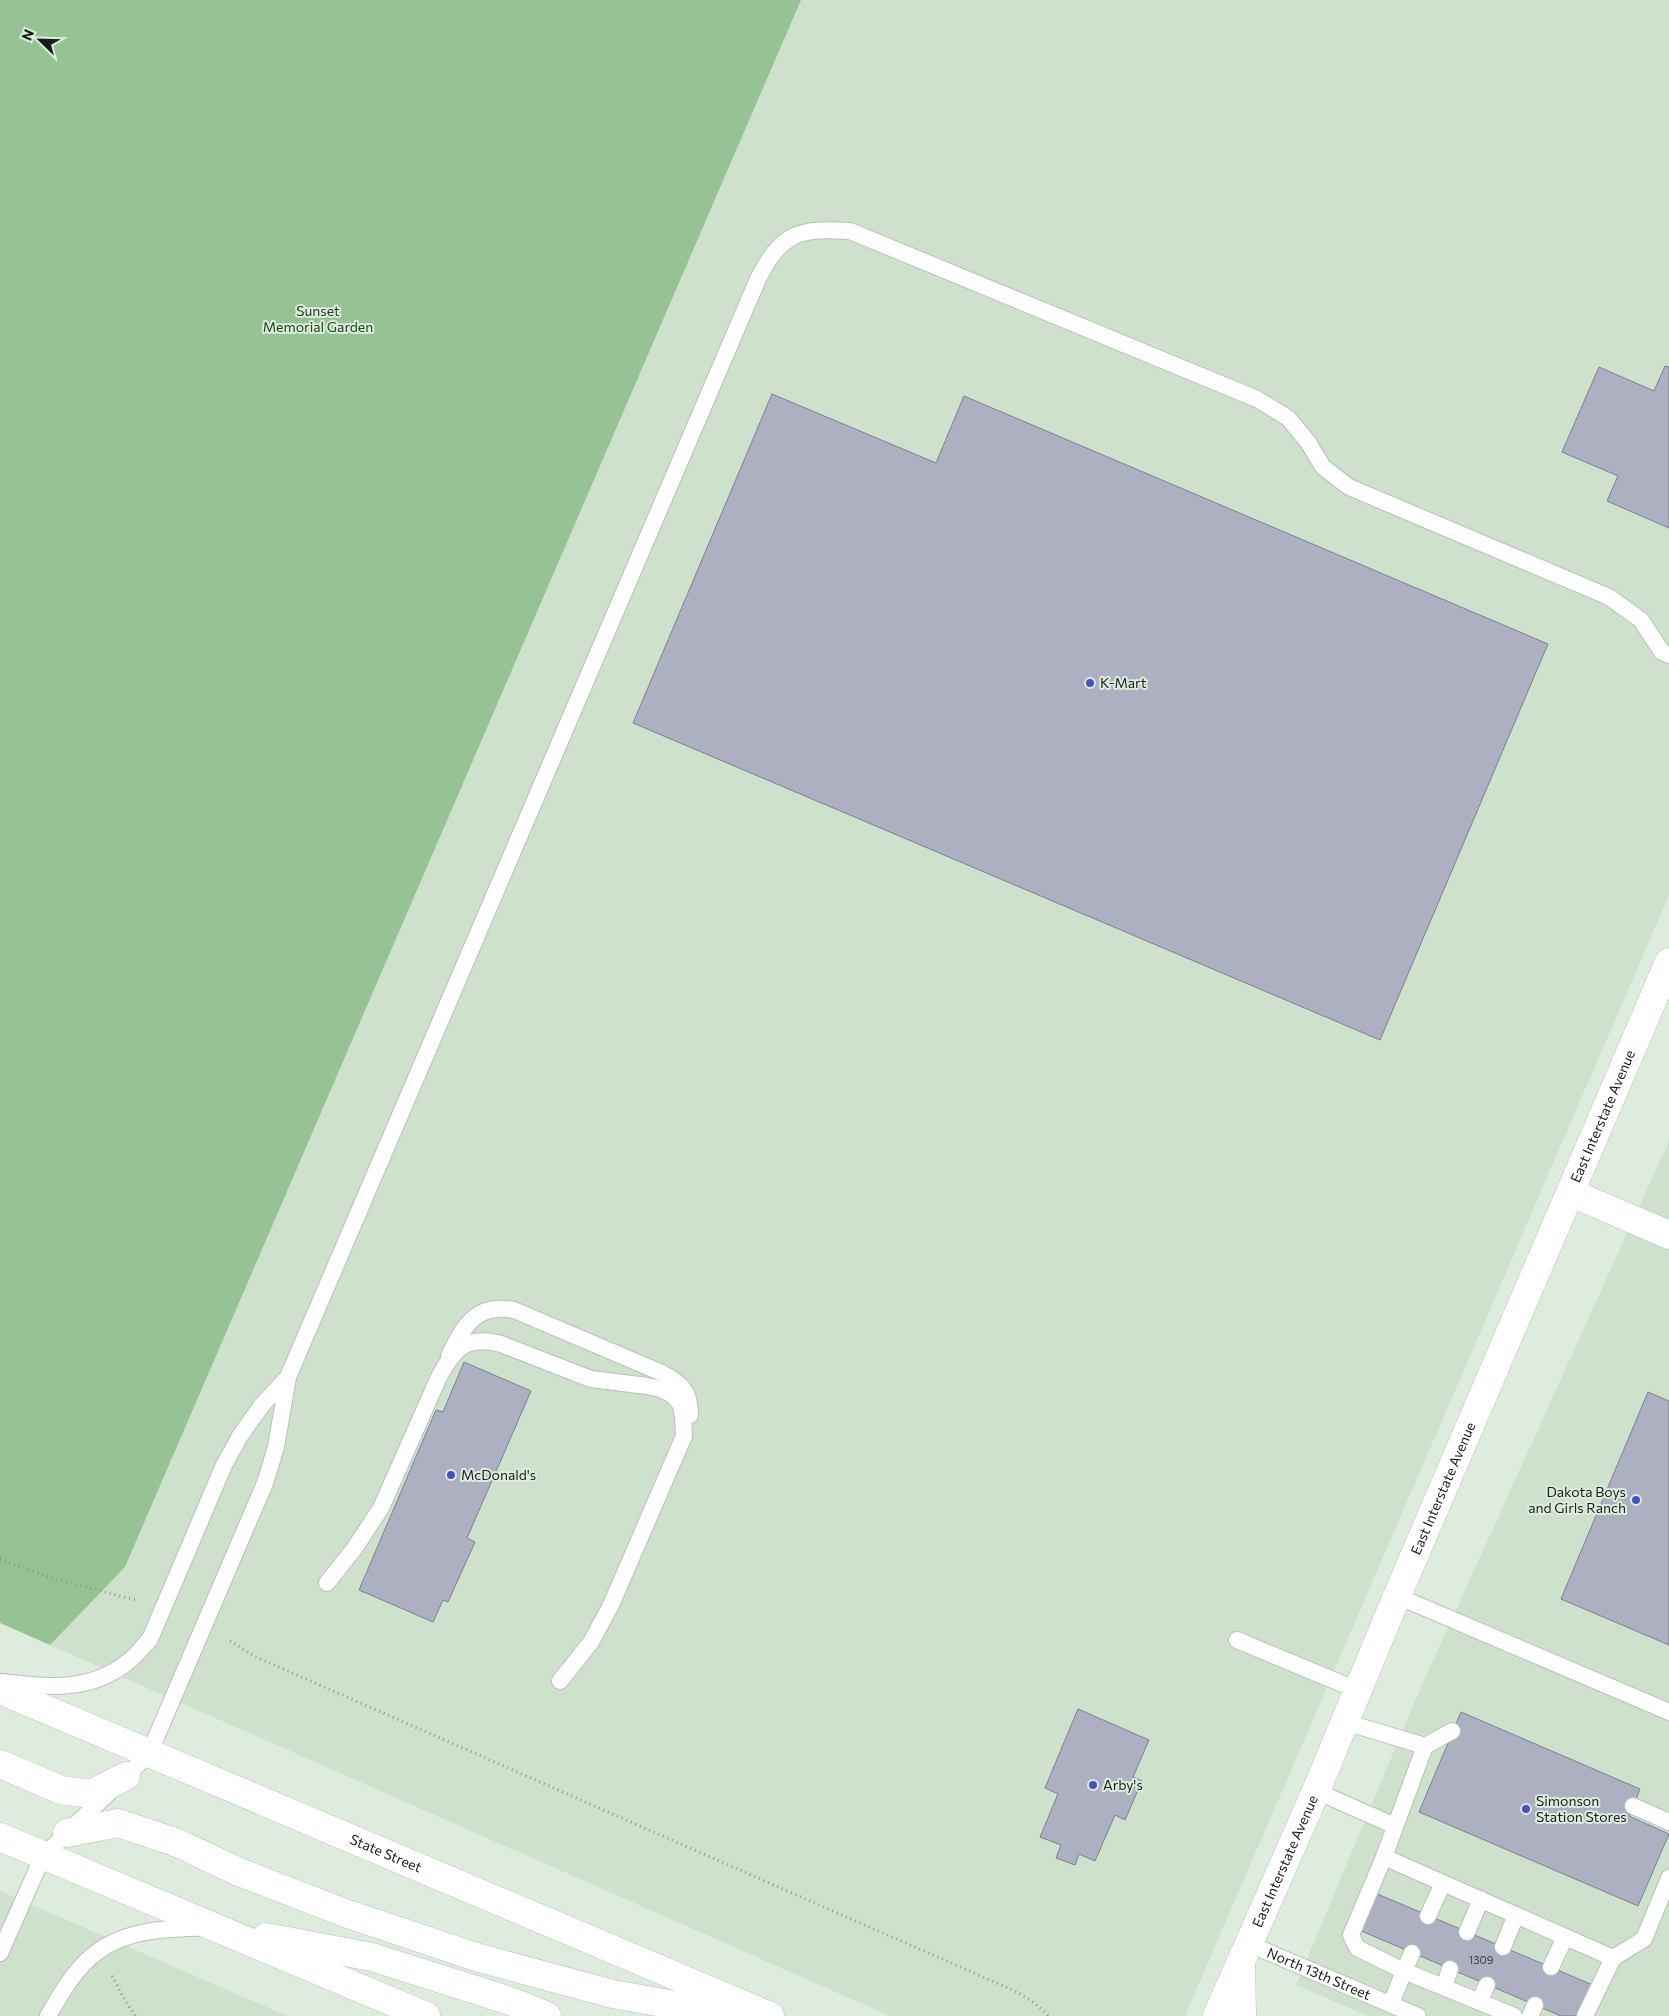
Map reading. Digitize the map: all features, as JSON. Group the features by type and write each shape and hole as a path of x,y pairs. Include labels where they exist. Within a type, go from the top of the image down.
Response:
{"main road":[{"name":"East Interstate Avenue","path":"1218,2016 1316,1791 1397,1596 1669,962"},
{"path":"1571,1193 1669,1235"},
{"name":"State Street","path":"0,1690 770,2016"},
{"path":"0,1764 61,1790 91,1794 126,1776"},
{"path":"67,1832 118,1824 175,1842 239,1872 346,1913 476,1957 613,1994 736,2016"},
{"path":"0,1837 426,2016"},
{"path":"213,1927 372,1957 514,2002 547,2016"},
{"path":"1242,2016 1245,1953"}],"lane":[{"path":"0,1953 43,1856 149,1754 265,1483 276,1447 288,1377 758,279 770,256 790,236 820,229 850,231 1257,399 1288,418 1308,442 1323,468 1349,487 1609,598 1641,620 1662,652 1669,655"},
{"path":"326,1583 354,1549 381,1508 460,1333 467,1323 478,1314 490,1309 502,1308 527,1314 662,1372 676,1380 685,1390 690,1402 690,1416 684,1436 611,1605 591,1642 560,1681"},
{"path":"447,1362 457,1349 472,1342 486,1340 502,1344 592,1379 661,1389 674,1395 681,1405 684,1417 684,1436"},
{"path":"0,1682 55,1687 84,1684 107,1676 130,1661 150,1639 224,1465 240,1436 262,1405 288,1377"},
{"path":"1397,1596 1669,1712"},
{"path":"1237,1640 1357,1690"},
{"path":"1344,1722 1424,1746"},
{"path":"1452,1731 1424,1746 1384,1857 1351,1935 1357,1948 1404,1971 1514,2016"},
{"path":"1316,1791 1395,1826"},
{"path":"1633,1806 1669,1822"},
{"path":"1384,1857 1613,1958"},
{"path":"1585,2016 1613,1958 1644,1939 1669,1878"},
{"path":"1428,1916 1443,1883"},
{"path":"1467,1932 1481,1899"},
{"path":"1503,1947 1516,1915"},
{"path":"48,2016 81,1966 97,1950 118,1939 147,1931 213,1927"},
{"path":"1551,1967 1565,1936"},
{"name":"North 13th Street","path":"1245,1953 1391,2004 1418,2016"},
{"path":"1391,2004 1412,1953"},
{"path":"1444,1987 1450,1969"},
{"path":"1480,2002 1487,1985"}],"path":[{"path":"0,1560 50,1578 137,1601"},
{"path":"223,1636 256,1657 1016,1992 1033,2002 1049,2016"},
{"path":"112,1975 126,2002 136,2016"}],"shaded area":[{"path":"801,0 1669,0 1669,895 1185,2016 890,2016 50,1645 125,1567"},
{"path":"1669,1141 1669,2016 1368,2016 1296,1985 1418,1694"},
{"path":"0,1891 287,2016 0,2016"}],"green space":[{"name":"Sunset Memorial Garden","path":"0,0 801,0 125,1567 50,1645 0,1623"}],"building":[{"path":"1665,366 1669,367 1669,528 1607,501 1618,476 1562,452 1599,367 1654,391"},
{"name":"K-Mart","path":"772,394 936,463 964,396 1548,644 1380,1040 633,723"},
{"name":"McDonald's","path":"464,1362 531,1391 467,1538 475,1542 448,1602 443,1600 433,1622 359,1590 436,1410 443,1412"},
{"name":"Dakota Boys and Girls Ranch","path":"1648,1392 1669,1401 1669,1645 1561,1599"},
{"name":"Arby's","path":"1078,1709 1149,1740 1133,1777 1142,1781 1125,1820 1115,1815 1095,1861 1079,1854 1075,1865 1056,1858 1061,1845 1040,1837 1058,1794 1045,1788"},
{"name":"Simonson Station Stores","path":"1461,1712 1640,1789 1629,1816 1669,1834 1638,1906 1419,1812"},
{"path":"1375,1893 1593,1985 1580,2016 1561,2016 1359,1930"}],"place":[{"name":"K-Mart","path":"1090,683"},
{"name":"McDonald's","path":"451,1475"},
{"name":"Dakota Boys and Girls Ranch","path":"1636,1500"},
{"name":"Arby's","path":"1093,1785"},
{"name":"Simonson Station Stores","path":"1526,1809"}]}
